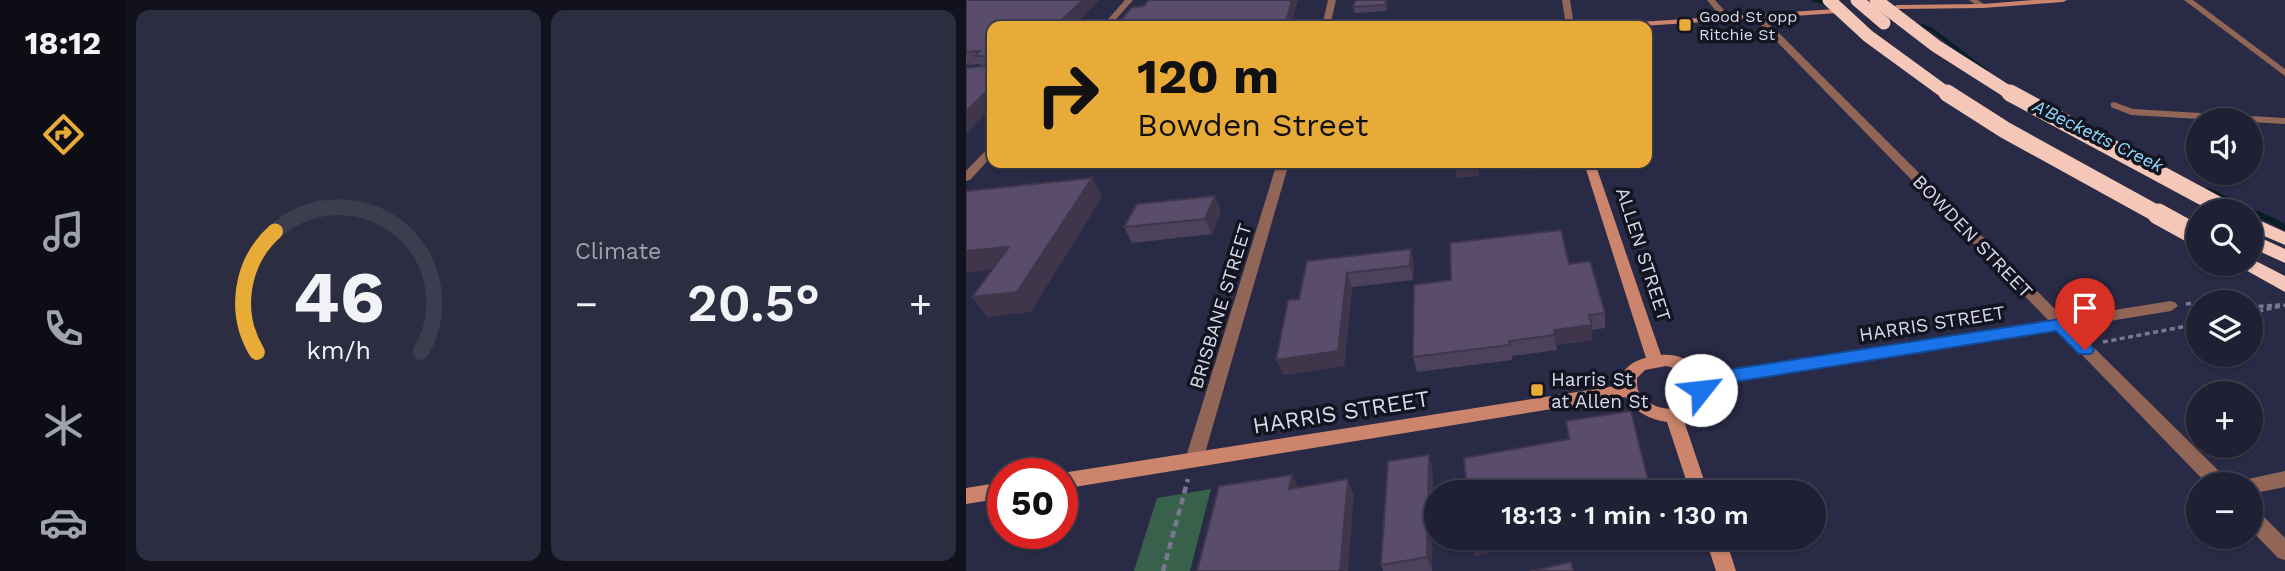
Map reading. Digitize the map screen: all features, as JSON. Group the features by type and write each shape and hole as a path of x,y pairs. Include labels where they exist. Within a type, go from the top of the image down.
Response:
{"highway":[{"path":"1857,0 1899,35 1985,93 2186,204"},
{"path":"1876,0 1936,46 2011,94 2207,199"},
{"path":"1833,5 1885,50 1980,113 2186,229"},
{"path":"2263,228 2285,239"},
{"path":"2263,246 2285,257"},
{"path":"2263,272 2285,285"}],"main road":[{"path":"1898,7 1983,6 2063,0"},
{"path":"1652,24 1757,16 1833,5"},
{"name":"ALLEN STREET","path":"1591,168 1656,360"},
{"path":"1656,360 1687,366 1699,381 1701,390 1698,400 1690,407 1673,414 1646,410 1637,405 1628,390 1631,375 1642,365 1656,360"},
{"name":"HARRIS STREET","path":"1078,478 1628,390"},
{"path":"1673,414 1695,480"},
{"path":"966,496 987,493"},
{"path":"1719,550 1726,571"}],"street":[{"path":"1110,21 1129,0"},
{"path":"1327,21 1332,0"},
{"path":"1711,0 1726,18"},
{"path":"1973,0 1983,6"},
{"path":"2188,0 2285,74"},
{"path":"1567,3 1584,21"},
{"path":"1564,21 1567,3"},
{"name":"BOWDEN STREET","path":"1757,16 2207,472"},
{"path":"2114,105 2128,114 2285,121"},
{"path":"966,178 987,155"},
{"name":"BRISBANE STREET","path":"1194,460 1282,168"},
{"name":"HARRIS STREET","path":"1699,381 2171,306"},
{"path":"2263,483 2285,479"},
{"path":"2263,529 2285,551"}],"path":[{"path":"2263,306 2285,305"},
{"path":"2263,310 2285,305"},
{"path":"2085,350 2109,340 2186,326"},
{"path":"1163,571 1194,460"}],"green space":[{"path":"1211,489 1190,571 1134,571 1157,498"}],"building":[{"path":"966,0 1083,0 1060,21 987,21 987,56 975,56 980,51 966,52"},
{"path":"1149,0 1292,0 1287,18 1292,17 1291,21 1120,21 1132,7 1144,6"},
{"path":"1355,0 1386,0 1385,5 1353,7"},
{"path":"987,64 987,91 966,112 966,68"},
{"path":"1092,178 1017,292 972,297 1009,247 966,251 966,191"},
{"path":"1215,196 1205,219 1124,227 1137,204"},
{"path":"1561,230 1569,264 1590,261 1605,313 1589,315 1592,325 1554,330 1555,335 1509,341 1510,345 1413,357 1414,285 1451,280 1450,243"},
{"path":"1411,249 1410,266 1347,273 1338,351 1276,360 1288,300 1299,299 1307,261"},
{"path":"1631,411 1648,480 1466,480 1464,458 1569,439 1566,421"},
{"path":"1429,455 1429,480 1424,480 1424,550 1427,550 1427,557 1381,565 1388,461"},
{"path":"1292,475 1289,489 1348,479 1340,571 1197,571 1219,486"},
{"path":"1571,562 1573,571 1531,571"}],"waterway":[{"name":"A'Becketts Creek","path":"1814,0 1829,4"},
{"name":"A'Becketts Creek","path":"1922,26 1931,29 1986,71"},
{"name":"A'Becketts Creek","path":"2208,190 2227,199"},
{"name":"A'Becketts Creek","path":"2263,216 2285,227"}],"place":[{"name":"Good St opp Ritchie St","path":"1685,25"},
{"name":"Harris St at Allen St","path":"1537,390"}],"route":[{"path":"1701,390 1699,381 2060,324 2085,350"}]}
